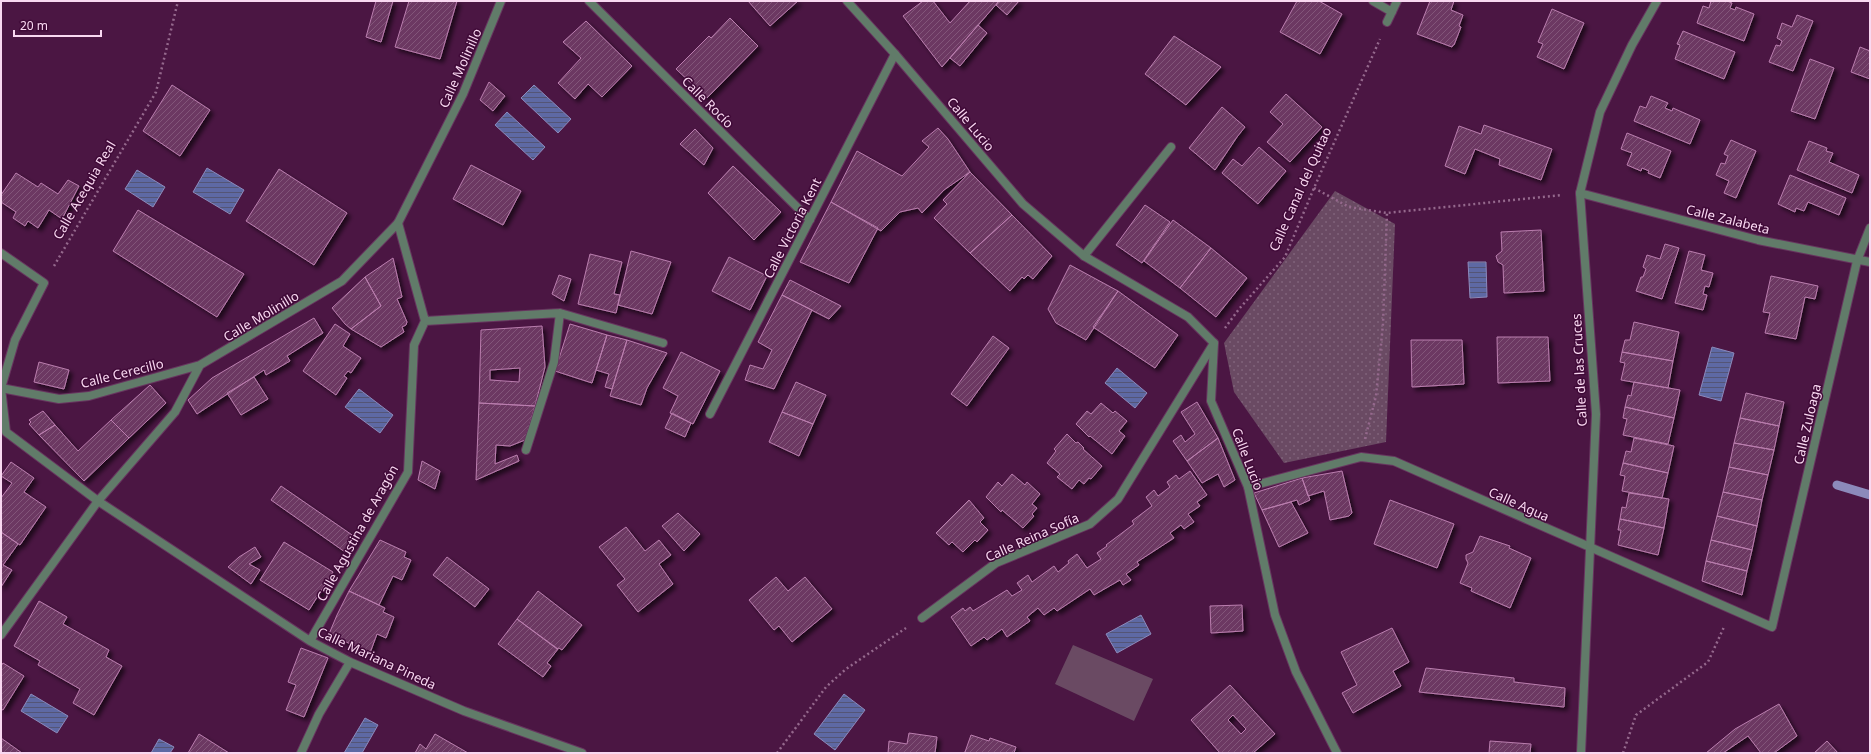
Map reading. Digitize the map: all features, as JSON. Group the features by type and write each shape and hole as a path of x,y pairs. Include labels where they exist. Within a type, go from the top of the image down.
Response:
{"street":[{"name":"Calle Molinillo","path":"200,365 342,282 398,223 463,94 501,1"},
{"name":"Calle Rocío","path":"589,1 810,220"},
{"name":"Calle Lucio","path":"847,1 895,54 1023,204 1084,256 1188,317 1214,343 1211,401 1248,487 1275,615 1296,672 1337,753"},
{"path":"1373,1 1392,12"},
{"path":"1387,22 1397,1"},
{"name":"Calle de las Cruces","path":"1581,753 1596,414 1580,193 1600,112 1632,45 1657,1"},
{"name":"Calle Victoria Kent","path":"710,414 895,54"},
{"path":"1084,256 1171,147"},
{"name":"Calle Zalabeta","path":"1580,193 1758,240 1857,261 1870,262"},
{"path":"398,223 425,321 560,313 663,343"},
{"name":"Calle Zuloaga","path":"1772,628 1857,261 1870,228"},
{"path":"1,253 44,283 15,340 1,388"},
{"path":"526,450 554,362 560,313"},
{"name":"Calle Agustina de Aragón","path":"310,641 408,472 414,345 425,321"},
{"name":"Calle Reina Sofía","path":"922,618 996,564 1090,524 1118,499 1214,343"},
{"path":"1,635 98,500 175,412 200,365"},
{"name":"Calle Cerecillo","path":"1,388 59,399 89,396 200,365"},
{"name":"Calle Mariana Pineda","path":"1,388 6,432 98,500 310,641 350,662 464,711 582,753"},
{"name":"Calle Agua","path":"1248,487 1361,457 1394,460 1589,548 1772,628"},
{"path":"301,753 320,714 350,662"}],"path":[{"name":"Calle Acequia Real","path":"44,283 156,92 178,1"},
{"name":"Calle Canal del Quitao","path":"1214,343 1239,309 1285,257 1374,52"},
{"path":"1314,188 1349,207 1387,213 1580,193"},
{"path":"1361,457 1376,396 1383,324 1387,213"},
{"path":"1623,753 1636,715 1708,662 1732,610"},
{"path":"777,753 831,683 846,669 922,618"}],"shaded area":[{"path":"1335,191 1395,224 1386,442 1284,463 1234,392 1224,343"},
{"path":"1073,645 1153,679 1134,721 1055,684"}],"water":[{"path":"534,85 571,119 558,133 521,98"},
{"path":"507,112 545,147 533,160 495,125"},
{"path":"207,168 244,190 230,214 193,192"},
{"path":"137,170 165,187 153,207 125,189"},
{"path":"1468,262 1486,262 1487,297 1470,298"},
{"path":"1712,347 1734,353 1721,401 1699,395"},
{"path":"1117,368 1147,393 1135,408 1105,383"},
{"path":"359,389 393,415 380,433 345,407"},
{"path":"1141,615 1151,634 1117,653 1106,634"},
{"path":"31,694 68,716 57,733 21,711"},
{"path":"844,694 865,710 835,750 814,734"},
{"path":"365,718 378,725 362,753 344,753"},
{"path":"159,739 174,747 170,753 151,753"}],"building":[{"path":"376,1 393,1 381,42 366,37"},
{"path":"409,1 457,1 440,59 395,47"},
{"path":"748,1 798,1 770,26"},
{"path":"923,1 933,1 950,23 970,1 999,1 942,67 903,16"},
{"path":"999,1 1019,1 1007,15 996,5"},
{"path":"1297,1 1319,1 1342,14 1320,54 1280,32"},
{"path":"1430,1 1454,1 1451,10 1463,15 1459,26 1461,27 1452,47 1417,34"},
{"path":"1711,1 1727,1 1732,3 1730,8 1735,10 1736,7 1754,14 1744,41 1697,23 1703,6 1709,8"},
{"path":"1552,9 1584,23 1564,69 1537,57 1543,44 1538,42"},
{"path":"1797,15 1813,21 1793,71 1769,62 1776,45 1780,46 1782,41 1777,38 1782,23 1792,27"},
{"path":"730,18 758,46 707,98 676,69 709,36 711,38"},
{"path":"586,21 632,66 602,97 588,84 575,99 558,83 581,58 563,42"},
{"path":"978,25 987,33 960,66 950,58"},
{"path":"1683,31 1735,52 1724,79 1675,59 1680,45 1677,44"},
{"path":"1174,36 1221,67 1186,105 1145,74"},
{"path":"1860,47 1870,51 1870,79 1851,72"},
{"path":"1810,59 1834,68 1815,119 1791,111"},
{"path":"489,82 505,96 493,111 480,100"},
{"path":"172,85 210,110 180,156 143,131"},
{"path":"1286,94 1322,127 1290,162 1267,142 1283,124 1270,112"},
{"path":"1651,96 1668,103 1665,108 1672,111 1673,108 1700,120 1690,144 1634,121 1640,106 1646,108"},
{"path":"1222,107 1245,127 1215,170 1189,148"},
{"path":"1484,125 1552,149 1541,180 1499,165 1500,159 1475,149 1465,174 1445,166 1459,126 1481,134"},
{"path":"938,128 948,139 970,172 944,190 922,213 918,208 900,212 881,231 831,202 857,151 902,176 929,147 922,141"},
{"path":"695,129 713,148 704,165 680,144"},
{"path":"1627,133 1671,151 1660,178 1648,173 1649,171 1642,168 1641,171 1627,165 1632,153 1621,149"},
{"path":"1731,140 1756,151 1736,198 1724,193 1729,181 1716,175 1721,163 1725,164 1728,156 1724,154"},
{"path":"1809,141 1827,148 1826,151 1833,153 1829,162 1859,175 1852,193 1797,170"},
{"path":"1259,147 1286,171 1258,204 1222,173 1233,159 1242,166"},
{"path":"471,165 521,191 503,225 453,199"},
{"path":"733,166 781,212 754,240 708,193"},
{"path":"279,169 347,213 314,265 246,221"},
{"path":"970,172 1012,215 970,253 934,218 947,204 943,200"},
{"path":"16,173 38,187 41,183 58,194 68,180 79,186 62,219 49,210 38,228 28,221 25,226 13,218 16,212 1,202 1,195"},
{"path":"1790,175 1846,198 1839,215 1808,202 1804,211 1796,208 1795,212 1778,204"},
{"path":"831,202 878,228 849,283 800,262"},
{"path":"1145,205 1170,222 1142,263 1116,245"},
{"path":"138,210 244,274 217,317 113,251"},
{"path":"1012,215 1052,256 1033,279 1028,275 1024,279 1022,277 1010,291 970,253"},
{"path":"1173,220 1211,248 1180,288 1144,261"},
{"path":"1541,230 1544,291 1504,293 1503,265 1498,262 1496,256 1502,251 1501,232"},
{"path":"1665,244 1679,248 1662,299 1636,291 1641,277 1643,277 1646,269 1643,267 1647,255 1660,259"},
{"path":"1211,248 1247,278 1216,317 1180,288"},
{"path":"631,251 671,262 652,314 618,305"},
{"path":"1689,251 1705,255 1701,270 1713,273 1709,287 1705,286 1703,294 1707,295 1703,310 1675,303"},
{"path":"590,254 622,262 614,294 620,295 616,313 578,304"},
{"path":"729,257 767,276 750,310 712,291"},
{"path":"393,258 402,297 397,299 407,322 406,325 402,327 404,332 381,347 351,329 381,306 365,277"},
{"path":"1070,265 1118,291 1086,340 1056,323 1048,309"},
{"path":"559,275 571,279 564,301 552,294"},
{"path":"1771,276 1818,286 1815,299 1805,297 1796,339 1765,333 1770,313 1763,312"},
{"path":"365,277 381,306 351,329 332,308"},
{"path":"790,280 841,306 829,319 782,295"},
{"path":"1118,291 1178,335 1155,368 1093,327"},
{"path":"782,295 812,310 774,389 745,380 750,365 763,369 772,350 758,342"},
{"path":"314,318 323,333 287,356 290,361 266,375 264,370 197,414 188,400 212,378"},
{"path":"1634,322 1679,332 1673,361 1622,352 1625,340 1630,340"},
{"path":"335,324 350,334 343,346 361,358 351,373 348,371 344,376 347,378 336,395 303,371"},
{"path":"570,324 607,335 592,383 555,371"},
{"path":"542,326 545,367 535,406 479,403 481,330","holes":["520,368 519,382 490,380 490,370"]},
{"path":"607,335 627,340 612,389 605,387 609,374 596,370"},
{"path":"993,336 1009,348 967,406 951,394"},
{"path":"1497,337 1548,337 1550,381 1498,383"},
{"path":"627,340 667,353 647,388 641,405 610,396"},
{"path":"1411,340 1462,340 1464,384 1412,387"},
{"path":"681,352 720,371 693,424 670,413 678,396 663,388"},
{"path":"1622,352 1673,361 1668,388 1621,380 1625,363 1620,362"},
{"path":"39,362 69,370 64,389 34,382"},
{"path":"254,377 268,399 241,415 227,393"},
{"path":"796,382 826,395 813,424 782,412"},
{"path":"1634,382 1680,390 1674,418 1625,407 1628,395 1631,396"},
{"path":"150,385 166,403 129,438 111,420"},
{"path":"1746,393 1784,402 1779,426 1740,418"},
{"path":"1197,402 1218,438 1187,461 1173,441 1181,435 1185,442 1195,434 1181,412"},
{"path":"479,403 535,406 525,440 510,446 496,445 495,464 517,455 519,461 476,480"},
{"path":"1101,403 1113,413 1115,411 1127,421 1119,431 1125,436 1112,454 1090,436 1089,437 1076,424 1087,411 1091,414"},
{"path":"1625,407 1674,418 1668,444 1623,435 1627,419 1623,418"},
{"path":"43,411 55,425 39,435 29,424 31,422 29,420"},
{"path":"782,412 813,424 799,456 769,442"},
{"path":"672,413 691,423 685,437 665,428"},
{"path":"1740,418 1779,426 1774,450 1734,443"},
{"path":"111,420 129,438 84,481 39,435 55,425 78,451"},
{"path":"1067,434 1076,443 1078,442 1084,448 1083,449 1102,466 1091,479 1089,478 1084,484 1079,480 1072,489 1057,477 1060,474 1047,463 1056,451 1054,449"},
{"path":"1218,438 1235,480 1224,487 1218,474 1202,483 1187,461"},
{"path":"1634,438 1674,446 1668,473 1623,463 1626,451 1631,452"},
{"path":"1734,443 1774,450 1768,475 1729,467"},
{"path":"422,461 440,471 435,489 418,480"},
{"path":"11,462 34,478 24,492 46,507 20,545 1,532 1,498 12,483 1,476"},
{"path":"1623,463 1668,473 1662,498 1622,491 1625,476 1620,475"},
{"path":"1729,467 1768,475 1762,500 1723,492"},
{"path":"1190,471 1207,495 1197,502 1200,506 1188,514 1194,522 1184,529 1181,525 1170,533 1174,538 1137,562 1139,565 1126,574 1131,580 1123,585 1120,580 1094,595 1090,589 1057,611 1054,608 1044,615 1038,608 1027,617 1030,621 1007,637 1002,629 987,640 984,637 971,646 951,617 963,608 965,611 970,607 973,611 1007,590 1012,596 1022,590 1017,583 1028,575 1032,582 1054,566 1058,572 1077,554 1087,568 1101,559 1097,553 1134,524 1132,521 1152,506 1146,497 1154,490 1158,496 1170,487 1167,482 1176,475 1179,479"},
{"path":"1342,471 1352,513 1349,516 1330,520 1324,491 1308,496 1302,478"},
{"path":"1012,474 1025,485 1027,482 1040,494 1032,504 1037,508 1032,514 1034,516 1023,528 1002,510 1001,512 986,497 998,482 1002,486"},
{"path":"1302,478 1310,500 1299,505 1297,500 1262,510 1254,493"},
{"path":"281,486 355,537 345,552 271,500"},
{"path":"1723,492 1762,500 1757,526 1717,516"},
{"path":"1629,493 1669,499 1664,528 1620,519 1622,507 1626,508"},
{"path":"969,500 984,518 980,522 988,530 977,542 975,540 963,552 952,542 949,545 936,533"},
{"path":"1390,500 1454,524 1437,568 1374,544"},
{"path":"1291,502 1308,533 1279,547 1262,510"},
{"path":"678,513 700,534 684,551 662,526"},
{"path":"1717,516 1757,526 1752,550 1711,540"},
{"path":"1620,519 1664,528 1658,555 1618,545 1621,530 1618,530"},
{"path":"626,527 645,551 659,540 671,555 659,564 673,584 638,612 617,585 625,579 599,547"},
{"path":"1,532 18,544 3,565 12,570 1,587"},
{"path":"1480,536 1510,546 1509,548 1531,558 1510,608 1471,591 1472,588 1460,583 1468,563 1466,555 1473,552"},
{"path":"380,540 406,552 404,557 411,560 402,580 393,576 379,605 349,591"},
{"path":"1711,540 1752,550 1747,571 1706,561"},
{"path":"284,542 333,572 309,610 260,580"},
{"path":"255,547 261,557 249,564 260,570 251,584 228,567 239,557"},
{"path":"447,557 489,589 475,607 433,575"},
{"path":"1706,561 1747,571 1742,595 1702,581"},
{"path":"776,577 788,591 805,577 832,609 792,642 779,626 774,630 749,600"},
{"path":"349,591 385,608 383,612 394,617 386,638 377,634 370,653 329,634"},
{"path":"538,591 582,625 562,650 559,648 557,649 517,619"},
{"path":"39,601 67,617 63,624 109,650 106,657 122,666 94,715 73,703 80,689 38,665 40,661 14,646"},
{"path":"1242,605 1243,631 1211,633 1210,606"},
{"path":"517,619 558,649 547,663 551,666 543,677 498,644"},
{"path":"1392,628 1409,662 1393,671 1401,686 1353,713 1342,693 1357,685 1341,652"},
{"path":"301,648 328,658 304,717 286,710 296,685 288,682"},
{"path":"3,663 24,676 3,710 1,709 1,666"},
{"path":"1426,668 1514,678 1514,682 1565,688 1564,707 1419,692"},
{"path":"1230,685 1275,734 1253,753 1220,753 1191,720","holes":["1233,715 1246,729 1241,734 1228,720"]},
{"path":"1779,704 1797,736 1774,753 1761,753 1748,736 1723,753 1706,753 1735,729"},
{"path":"909,733 937,737 935,753 888,753 889,741 907,744"},
{"path":"199,734 229,753 188,753"},
{"path":"435,734 468,753 415,753 420,744 426,749"},
{"path":"971,735 989,741 990,738 1016,747 1014,753 963,753 965,752"},
{"path":"1,738 22,753 1,753"},
{"path":"1490,741 1531,744 1530,753 1489,753"},
{"path":"1827,741 1838,753 1814,753"}],"waterway":[{"path":"1837,485 1870,495"}]}
